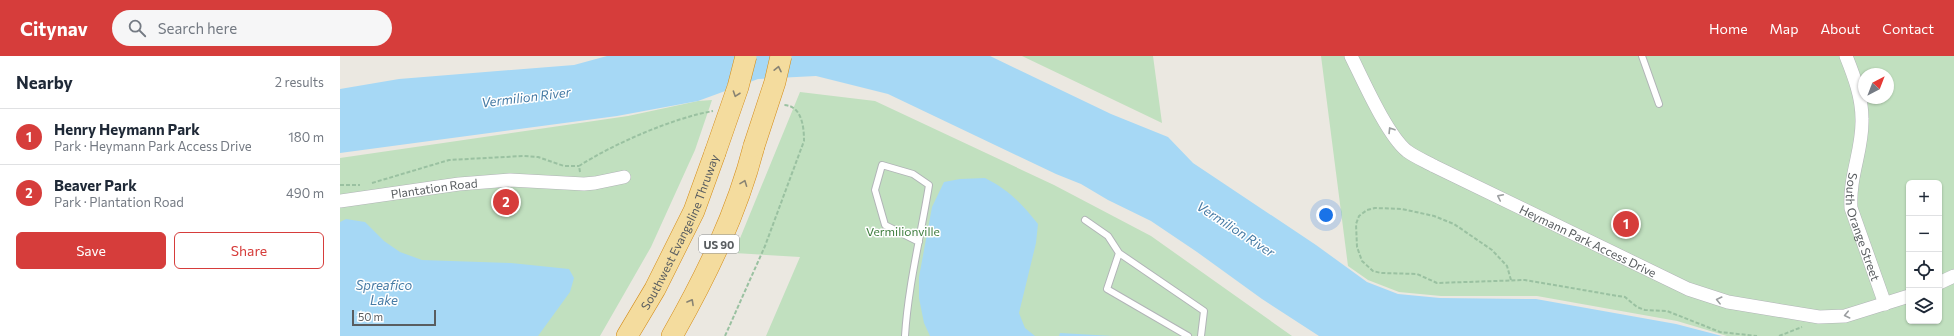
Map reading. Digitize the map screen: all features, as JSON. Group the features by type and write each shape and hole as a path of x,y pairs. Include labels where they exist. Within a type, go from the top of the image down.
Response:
{"highway":[{"name":"Southwest Evangeline Thruway","path":"627,336 655,289 694,211 738,87 746,56"},
{"name":"US 90","path":"672,336 694,297 721,240 746,177 754,146 775,82 781,56"}],"street":[{"name":"Heymann Park Access Drive","path":"1351,56 1381,114 1399,143 1406,151 1688,289 1711,298 1728,302 1819,317 1845,316 1906,297"},
{"name":"South Orange Street","path":"1846,56 1855,81 1862,119 1857,156 1852,176 1850,193 1851,208 1885,304"},
{"name":"Plantation Road","path":"340,201 459,184 510,180 595,183 624,176"},
{"path":"1942,282 1954,276"}],"lane":[{"path":"1642,56 1659,104"},
{"path":"905,336 906,321 929,185 913,174 882,165 875,190 885,225 919,242"},
{"path":"1085,220 1108,236 1119,253 1204,311 1201,336"},
{"path":"1119,253 1107,289 1188,336"}],"path":[{"path":"371,183 449,160 523,156 538,157 564,166 579,166 597,155 665,126"},
{"path":"579,166 579,183"},
{"path":"340,185 364,184"},
{"path":"1511,280 1507,266 1492,250 1454,224 1434,216 1402,209 1375,208 1367,210 1359,216 1356,224 1357,247 1359,255 1366,266 1373,271 1381,273 1417,274 1437,283 1525,280 1625,297 1638,307 1645,310 1659,309 1727,333 1757,336"},
{"path":"1779,336 1803,326"}],"green space":[{"path":"1022,56 1153,56 1162,123"},
{"path":"1321,56 1954,56 1954,336 1727,336 1677,321 1537,296 1441,296 1399,292 1368,280 1348,266"},
{"name":"Vermilionville","path":"800,92 875,101 1054,185 1151,236 1292,336 766,336 800,257 734,253"},
{"path":"712,100 695,150 651,247 600,336 340,336 340,158 628,116 698,101"}],"water":[{"name":"Vermilion River","path":"607,56 990,56 1111,114 1168,137 1193,163 1316,245 1367,282 1398,294 1440,298 1536,299 1676,324 1722,336 1319,336 1262,299 1151,221 1108,200 1081,184 1056,174 888,94 816,76 758,79 698,101 617,116 340,153 340,89 399,79 574,65"},
{"path":"985,178 1001,187 1014,198 1038,224 1036,243 1019,313 1025,328 1035,336 930,336 924,323 919,298 919,277 932,207 944,182 960,179"},
{"name":"Spreafico Lake","path":"346,219 365,222 384,241 400,252 422,260 511,263 569,269 574,278 570,292 538,336 340,336 340,222"},
{"path":"1060,333 1113,336 1059,336"}],"place":[{"name":"Beaver Park","path":"506,202"},
{"name":"Henry Heymann Park","path":"1626,224"}]}
